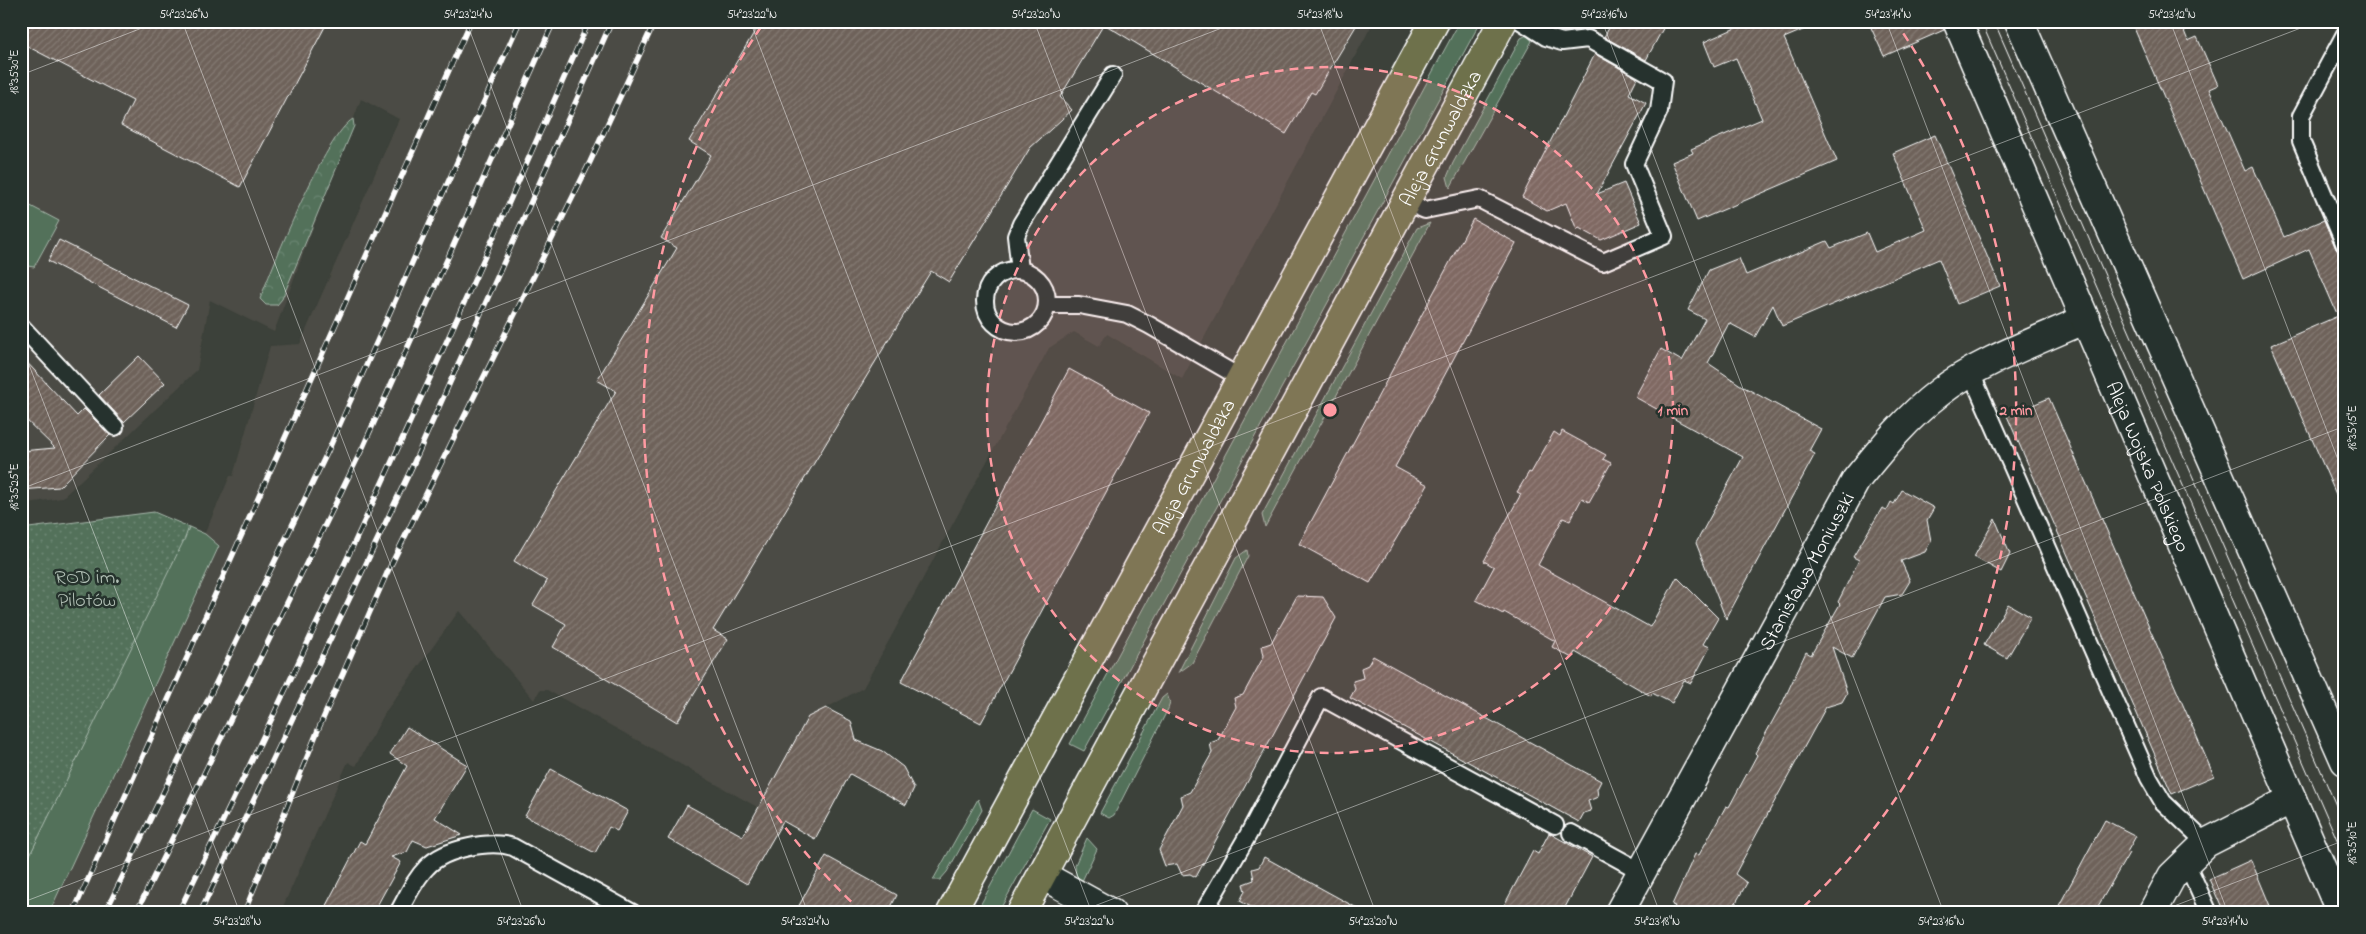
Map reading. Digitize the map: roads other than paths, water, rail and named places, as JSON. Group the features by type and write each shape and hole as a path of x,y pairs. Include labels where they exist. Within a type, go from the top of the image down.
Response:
{"main road":[{"name":"Aleja Grunwaldzka","path":"951,913 1435,21"},
{"name":"Aleja Grunwaldzka","path":"1021,913 1503,21"}],"street":[{"name":"Aleja Wojska Polskiego","path":"1957,21 2341,913"},
{"path":"2021,22 2345,761"},
{"name":"Stanisława Moniuszki","path":"1619,913 1856,480 1893,434 1941,391 1971,373 2086,319"},
{"path":"2152,913 2172,876 2206,843 2292,799"},
{"path":"1042,875 1111,913"}],"lane":[{"path":"1406,202 1425,210 1479,199 1603,262 1664,236 1634,164 1659,111 1663,81 1588,39 1562,42 1546,37 1521,21"},
{"path":"2343,21 2345,33 2301,116 2300,127 2301,141 2345,245"},
{"path":"1020,270 1016,236 1021,224 1113,75"},
{"path":"1020,270 1038,278 1047,295 1047,305 1040,320 1027,330 1006,330 991,319 985,302 990,285 1003,273 1020,270"},
{"path":"1047,305 1079,305 1127,314 1149,324 1241,378"},
{"path":"21,326 115,427"},
{"path":"1971,373 2149,778 2163,802 2206,843"},
{"path":"1203,913 1248,835 1321,697 1555,825"},
{"path":"1571,833 1642,872"},
{"path":"398,913 416,881 432,863 447,855 484,844 500,843 513,848 633,913"},
{"path":"2186,862 2208,913"}],"tram line":[{"path":"1981,21 2345,858"},
{"path":"1994,21 2345,826"}],"railway":[{"path":"73,913 471,21"},
{"path":"105,913 328,451 520,21"},
{"path":"136,913 363,447 554,21"},
{"path":"178,913 285,692 388,469 490,246 589,21"},
{"path":"200,913 412,467 612,21"},
{"path":"244,913 318,730 387,573 590,162 655,21"}],"park label":[{"name":"ROD im. Pilotów","path":"87,588"}]}
